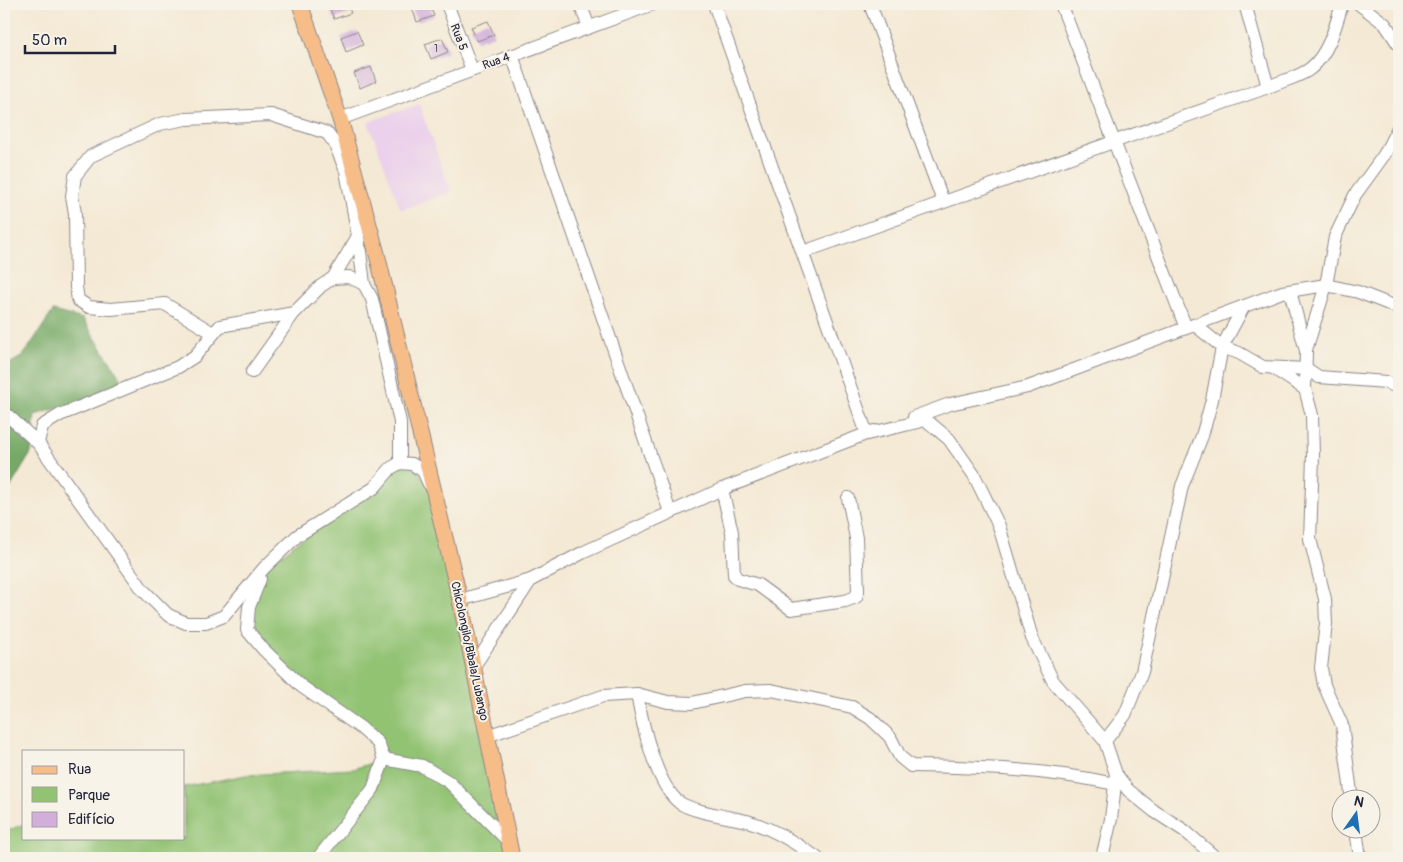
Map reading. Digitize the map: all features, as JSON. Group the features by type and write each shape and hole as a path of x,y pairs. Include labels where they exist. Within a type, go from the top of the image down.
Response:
{"main road":[{"name":"Chicolongilo/Bibala/Lubango","path":"300,4 340,119 377,254 460,600 512,858"}],"street":[{"name":"Rua 5","path":"446,4 472,70"},
{"path":"580,4 589,27"},
{"name":"Rua 4","path":"340,119 653,4"},
{"path":"714,4 867,434"},
{"path":"870,4 943,201"},
{"path":"1061,4 1114,141 1191,326 1222,347 1239,353 1263,367 1307,369 1320,377 1386,382 1399,388"},
{"path":"1245,4 1268,87"},
{"path":"803,252 1268,87 1310,69 1319,58 1334,30 1342,4"},
{"path":"1359,4 1385,24 1399,45"},
{"path":"512,55 670,512"},
{"path":"213,333 165,304 111,309 89,307 78,300 76,287 75,213 72,196 75,176 91,156 160,124 186,119 271,115 327,134 335,144 346,171 358,236 364,284 372,299 400,422 400,463"},
{"path":"1306,351 1326,285 1335,238 1355,195 1384,155 1399,126"},
{"path":"252,372 294,313 321,286 333,278 358,236"},
{"path":"333,278 349,277 364,284"},
{"path":"460,600 531,580 582,553 722,489 867,434 950,404 1028,387 1290,291 1326,285 1358,292 1399,308"},
{"path":"1290,291 1306,351 1305,389 1312,415 1314,457 1310,539 1325,599 1326,623 1321,668 1324,685 1342,725 1351,790"},
{"path":"1106,741 1124,715 1142,672 1177,506 1210,409 1222,347 1243,308"},
{"path":"38,443 42,426 60,415 178,368 195,356 220,326 234,322 285,316 294,313"},
{"path":"1273,368 1305,389"},
{"path":"4,412 38,443 143,590 168,615 186,623 206,623 224,616 264,568 297,536 374,488 391,468 400,463 412,464 422,471 434,492"},
{"path":"867,434 926,420 949,439 974,475 998,526 1032,638 1053,681 1106,741 1115,779 1111,820 1102,858"},
{"path":"722,489 732,532 734,575 738,579 758,584 791,609 845,601 856,597 858,591 856,538 848,498"},
{"path":"264,568 249,607 247,630 263,649 301,686 361,728 378,743 384,759 373,789 318,858"},
{"path":"474,666 531,580"},
{"path":"487,736 603,696 637,694 668,702 692,703 745,691 771,690 852,707 870,718 890,737 900,757 911,766 1026,769 1115,779 1154,811 1185,831 1216,858"},
{"path":"637,694 642,726 658,768 670,791 681,804 771,830 817,858"},
{"path":"384,759 422,766 448,782 508,842"},
{"path":"1357,840 1360,858"}],"shaded area":[{"path":"419,104 451,192 401,210 368,122"}],"green space":[{"path":"53,311 83,319 127,388 35,415 31,453 4,498 4,367 23,356"},
{"path":"400,463 412,464 434,492 512,858 4,858 4,828 9,830 22,825 22,840 185,840 185,787 246,775 353,769 384,759 378,743 329,707 247,630 264,568"}],"building":[{"path":"328,4 347,4 351,13 334,19"},
{"path":"429,4 434,16 417,22 412,8"},
{"path":"488,21 494,35 477,41 471,27"},
{"path":"357,31 363,45 346,52 341,37"},
{"path":"442,38 448,52 431,59 425,44"},
{"path":"371,67 376,81 360,88 354,73"}]}
